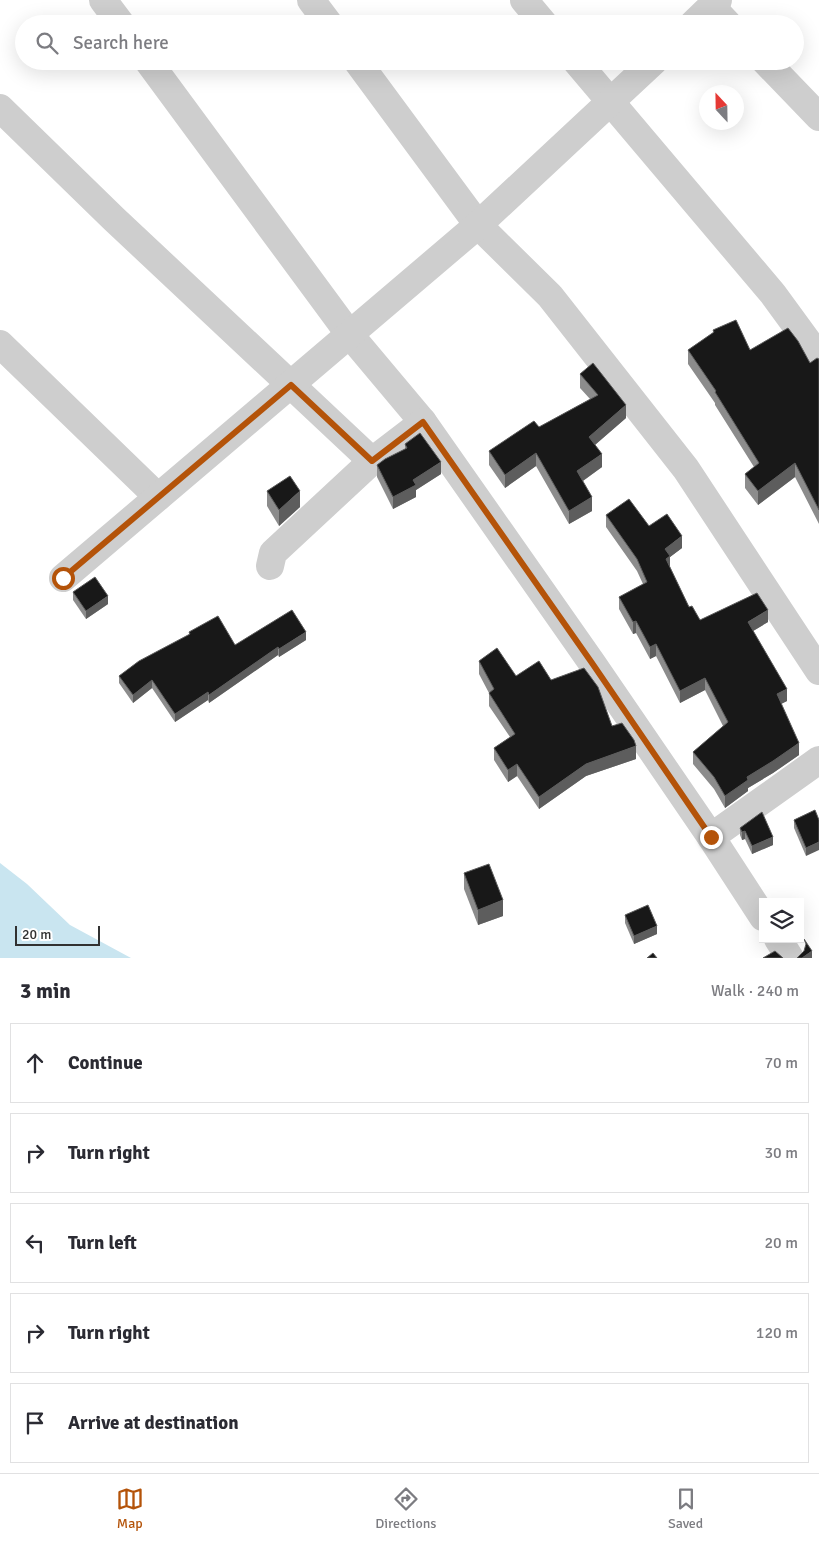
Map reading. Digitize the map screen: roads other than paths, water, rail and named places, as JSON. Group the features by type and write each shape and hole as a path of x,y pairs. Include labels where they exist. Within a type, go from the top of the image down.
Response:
{"street":[{"path":"103,0 114,15"},
{"path":"311,0 322,15"},
{"path":"524,0 536,15"},
{"path":"155,70 350,335 423,422 592,663 759,911"},
{"path":"363,70 478,225 550,296 686,469 819,671"},
{"path":"584,70 773,294 819,357"},
{"path":"63,578 478,225 645,70"},
{"path":"774,70 819,117"},
{"path":"0,108 372,461"},
{"path":"0,344 158,497"},
{"path":"270,566 273,553 372,461 423,422"},
{"path":"711,837 819,760"},
{"path":"781,943 790,958"}],"water":[{"path":"0,863 27,884 70,925 131,958 0,958"}]}
